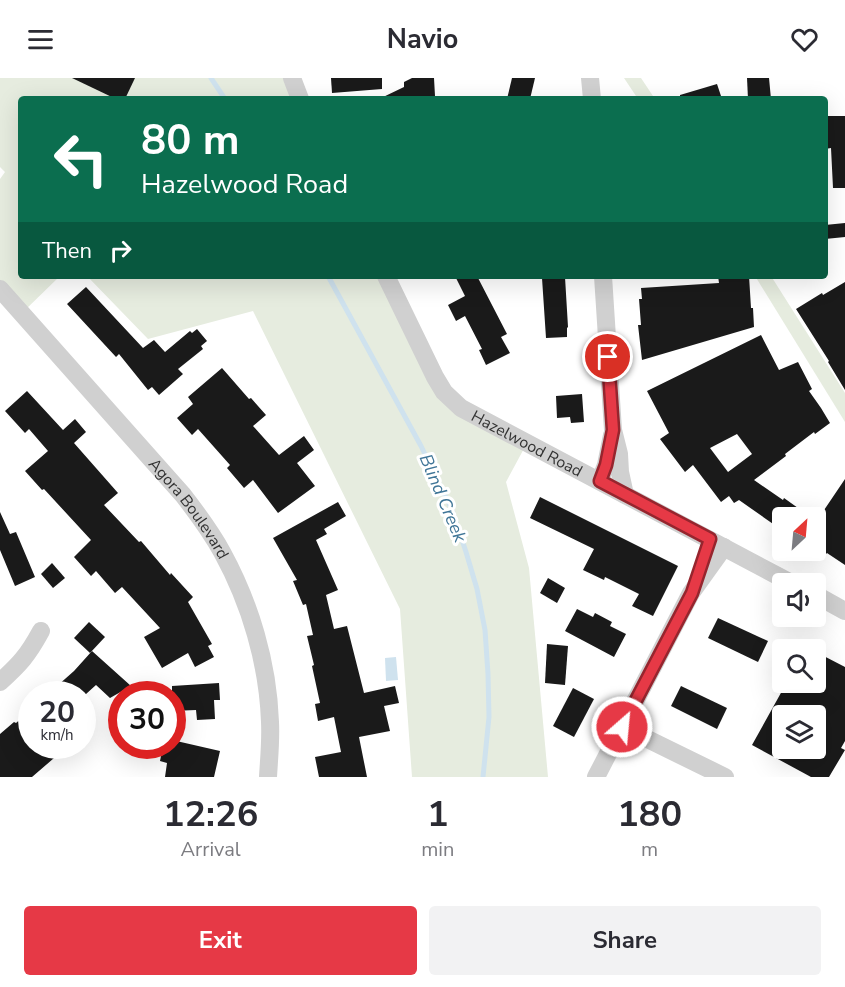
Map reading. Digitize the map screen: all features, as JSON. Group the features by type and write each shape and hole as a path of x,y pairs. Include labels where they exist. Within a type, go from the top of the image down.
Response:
{"street":[{"path":"292,78 299,96"},
{"path":"590,78 592,96"},
{"name":"Hazelwood Road","path":"387,279 435,377 452,401 471,414 773,573"},
{"path":"603,279 613,430 620,454 620,472 625,495"},
{"name":"Agora Boulevard","path":"2,296 183,495 221,550 248,610 263,666 270,721 268,777"},
{"path":"600,481 606,465 613,430"},
{"path":"596,777 717,543"},
{"path":"826,601 845,611"},
{"path":"0,682 30,652 41,631"},
{"path":"622,727 725,777"}],"shaded area":[{"path":"0,78 292,78 299,96 18,96 18,279 57,279 22,313 0,289 0,179 5,172 0,167"},
{"path":"624,78 641,78 653,96 636,96"},
{"path":"90,279 387,279 439,385 527,443 506,482 529,568 548,777 412,777 400,609 253,311 148,339"},
{"path":"757,279 773,279 845,393 845,422"}],"water":[{"path":"396,657 398,680 386,681 385,658"}],"building":[{"path":"72,78 135,78 126,96 110,96"},
{"path":"331,78 382,78 382,89 332,93"},
{"path":"412,78 434,78 435,96 385,96 404,87 404,82"},
{"path":"512,78 535,78 531,96 508,96"},
{"path":"747,78 769,78 771,96 748,96"},
{"path":"717,84 721,96 680,96"},
{"path":"828,116 845,116 845,188 833,188"},
{"path":"845,223 845,237 828,239 828,225"},
{"path":"456,279 479,279 507,334 501,337 510,353 486,365 479,350 482,349 465,316 456,321 448,305 465,296"},
{"path":"542,279 565,279 567,337 546,338"},
{"path":"718,279 749,279 754,327 642,360 638,325 641,325 639,299 642,299 641,288 719,283"},
{"path":"845,282 845,390 796,309"},
{"path":"86,287 143,348 154,340 165,352 190,331 192,333 197,329 207,341 201,346 203,349 178,369 183,374 159,395 152,387 148,390 119,354 116,357 67,304"},
{"path":"761,335 779,370 798,362 812,389 809,391 830,423 815,434 814,432 754,480 797,507 772,507 772,523 739,500 734,503 729,496 721,502 693,465 685,472 660,439 669,433 647,391","holes":["737,434 752,454 728,472 710,448"]},
{"path":"222,368 266,415 253,426 279,455 304,436 314,450 297,463 315,486 278,513 253,480 244,488 227,468 230,465 198,429 192,435 177,418 193,404 188,397"},
{"path":"27,391 63,430 75,419 86,432 74,443 118,493 104,505 193,597 188,602 212,644 208,646 214,657 195,667 188,653 162,668 144,637 160,628 122,587 115,593 96,571 91,576 74,557 91,540 25,471 48,451 29,429 25,433 5,411"},
{"path":"582,394 584,422 571,423 570,417 557,418 556,396"},
{"path":"845,479 845,565 826,554 826,507"},
{"path":"540,497 678,566 653,616 632,606 639,594 605,577 604,580 583,570 594,549 530,518"},
{"path":"338,502 346,516 324,529 327,534 316,540 338,590 326,595 334,629 347,626 364,693 395,686 399,703 384,706 390,731 359,737 367,777 319,777 315,757 341,752 334,717 318,721 315,704 320,703 307,636 313,635 306,604 303,605 293,581 297,580 273,538"},
{"path":"0,512 10,534 16,532 35,577 15,586 0,550"},
{"path":"52,563 65,578 53,588 41,574"},
{"path":"548,578 565,588 557,603 540,593"},
{"path":"577,609 593,617 595,613 612,622 610,626 626,634 614,657 565,631"},
{"path":"718,618 768,641 758,662 708,638"},
{"path":"89,622 105,637 90,653 74,638"},
{"path":"547,644 568,646 565,685 545,683"},
{"path":"92,651 125,681 108,681 108,696 96,685 96,681 63,681"},
{"path":"826,657 845,667 845,741 841,748 845,750 829,777 811,777 778,759 826,759 826,705 774,705 781,693 826,693"},
{"path":"219,683 220,700 214,700 215,719 197,720 196,710 186,710 186,685"},
{"path":"681,686 727,708 717,729 671,706"},
{"path":"573,688 594,699 574,737 553,726"},
{"path":"772,709 772,756 752,745"},
{"path":"18,721 18,759 53,759 32,777 0,777 0,734 14,722"},
{"path":"186,743 220,751 214,777 165,777 167,763 160,761 160,759 186,759"}],"waterway":[{"name":"Blind Creek","path":"211,78 223,96"},
{"name":"Blind Creek","path":"330,279 421,446 452,510 466,552 477,589 485,630 489,717 483,777"}],"route":[{"path":"608,357 613,430 606,465 600,481 710,539 692,593 622,727"}]}
